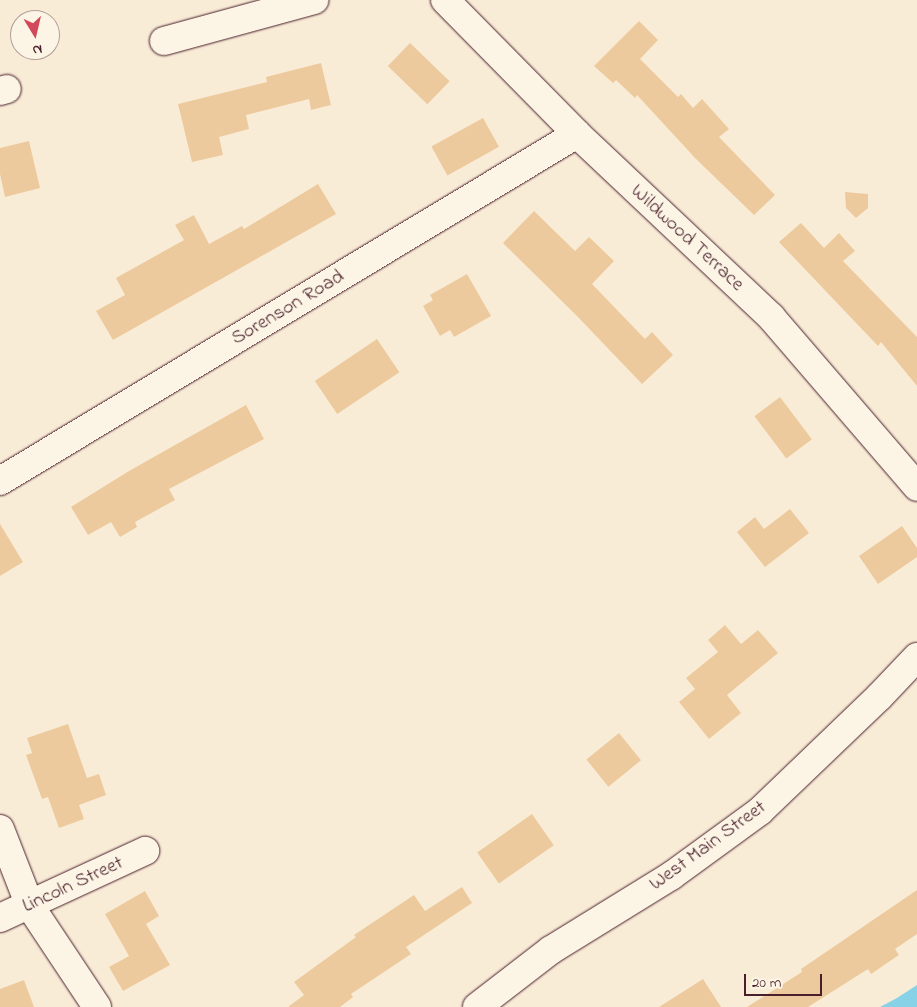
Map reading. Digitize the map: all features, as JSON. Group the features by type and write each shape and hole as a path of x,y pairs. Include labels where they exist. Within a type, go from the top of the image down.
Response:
{"street":[{"path":"164,42 314,0"},
{"name":"Wildwood Terrace","path":"445,0 577,134 771,317 917,487"},
{"name":"Sorenson Road","path":"0,481 577,134"},
{"name":"West Main Street","path":"477,1007 551,950 671,876 760,811 879,697 917,657"},
{"path":"0,829 30,906 98,1007"},
{"name":"Lincoln Street","path":"0,918 30,906 145,851"}],"water":[{"path":"917,985 917,1007 880,1007 897,998"}],"building":[{"path":"639,21 658,40 640,59 678,97 681,94 693,108 702,99 729,129 719,137 775,195 754,215 696,159 637,95 635,98 616,80 613,83 594,66"},
{"path":"410,43 450,81 427,104 388,66"},
{"path":"321,63 331,105 311,110 309,99 246,115 249,129 219,137 223,155 192,162 178,104 267,82 266,77"},
{"path":"483,118 499,147 447,175 431,147"},
{"path":"29,141 40,188 5,197 0,174 0,148"},
{"path":"318,184 336,214 113,340 96,311 125,295 116,278 184,240 175,225 194,215 209,244 242,226 244,229"},
{"path":"845,192 868,194 868,208 856,218 846,208"},
{"path":"534,211 575,251 589,237 614,261 592,284 645,339 652,332 673,355 642,384 503,243"},
{"path":"801,223 824,248 839,233 855,251 843,261 917,337 917,386 881,342 878,346 779,242"},
{"path":"467,274 491,316 454,337 450,330 440,336 423,306 433,300 430,295"},
{"path":"377,339 399,372 337,414 315,381"},
{"path":"780,397 812,439 786,459 754,416"},
{"path":"246,405 264,439 169,489 175,500 135,522 137,527 120,537 111,522 88,535 71,507 129,471"},
{"path":"790,509 809,533 765,567 737,532 755,517 764,529"},
{"path":"0,524 23,562 0,576"},
{"path":"902,526 917,548 917,557 878,584 859,556"},
{"path":"725,625 741,644 758,630 778,653 727,695 741,713 709,739 679,702 695,689 686,678 718,652 708,640"},
{"path":"68,724 87,778 99,774 106,795 79,805 84,819 59,828 48,797 42,799 26,755 32,753 27,738"},
{"path":"619,733 641,760 608,787 586,759"},
{"path":"532,814 554,845 499,884 477,852"},
{"path":"462,887 472,903 406,947 411,954 351,994 353,997 340,1007 288,1007 304,995 294,982 356,937 354,935 414,895 425,911"},
{"path":"917,890 917,934 895,949 899,955 871,974 868,969 808,1007 747,1007 802,972 801,969"},
{"path":"145,891 159,916 146,924 170,965 123,991 109,967 129,956 105,914"},
{"path":"703,979 721,1007 659,1007"},
{"path":"24,980 34,1007 0,1007 0,989"}]}
